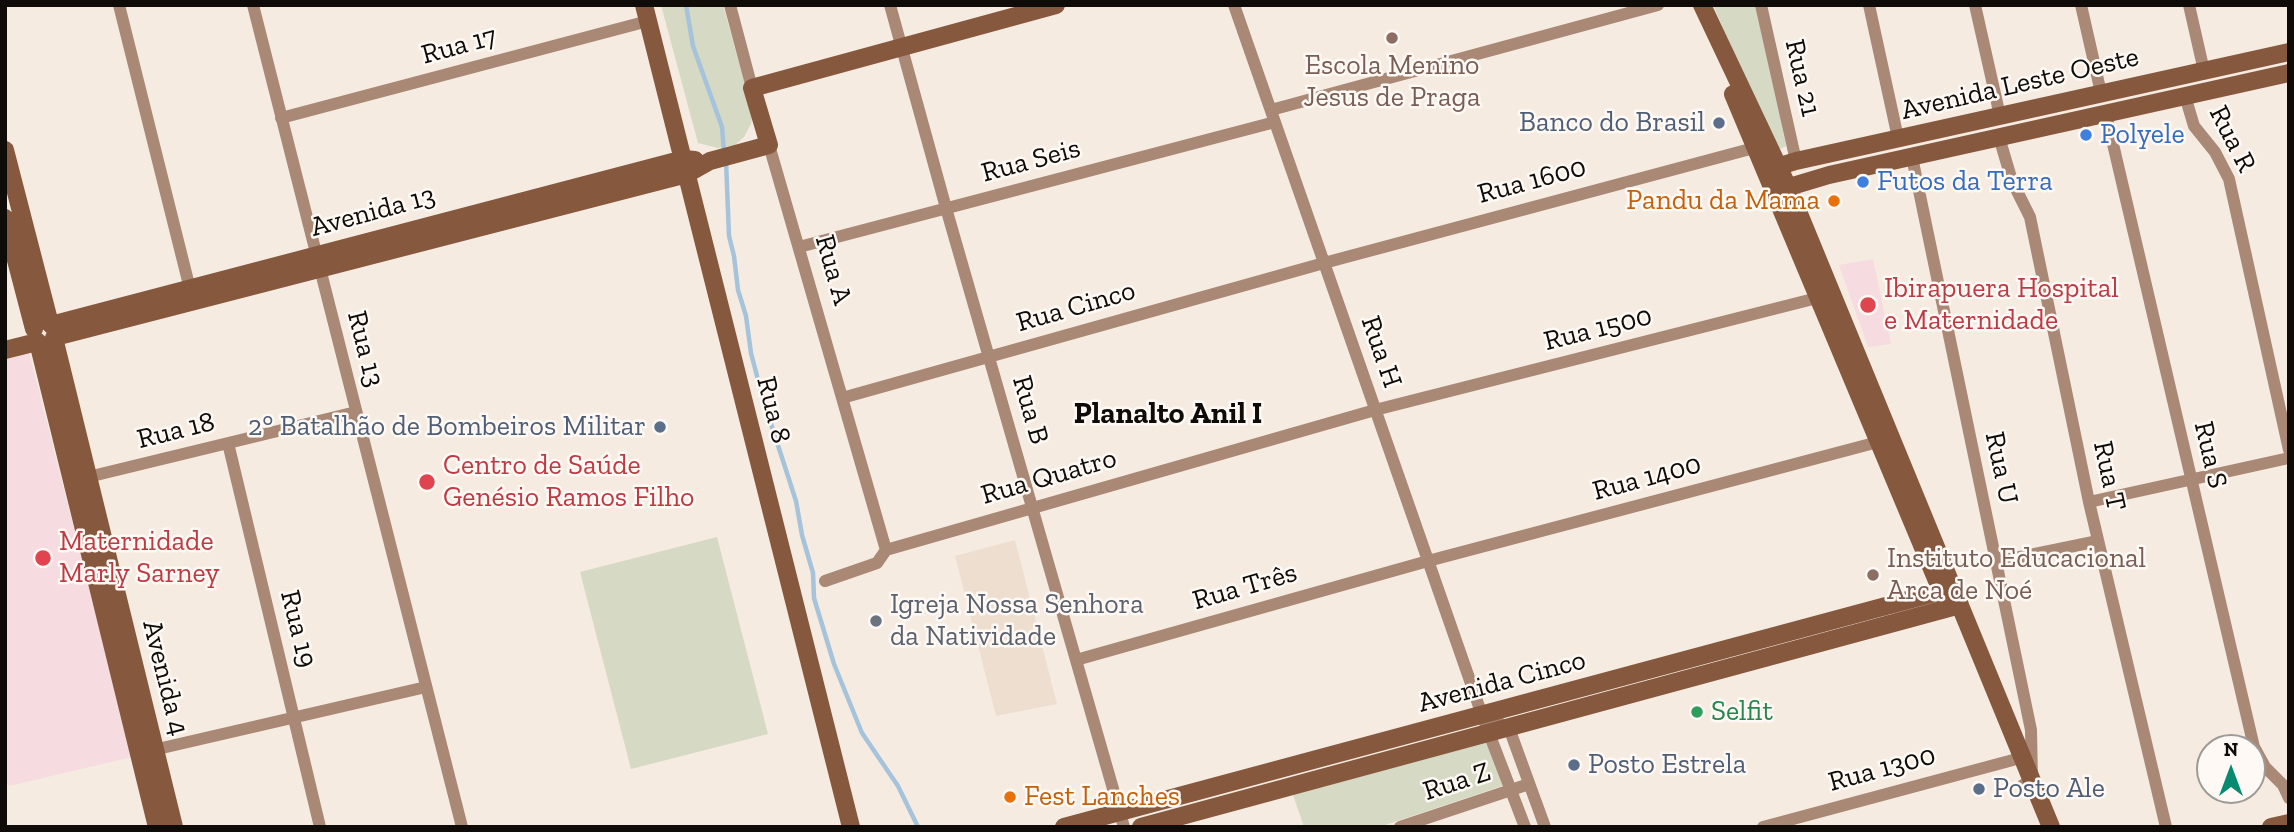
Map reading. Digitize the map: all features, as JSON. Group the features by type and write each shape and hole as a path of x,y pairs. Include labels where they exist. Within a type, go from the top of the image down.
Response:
{"main road":[{"path":"752,88 1056,5"},
{"path":"1701,5 1754,148 1779,166"},
{"path":"1701,5 1779,166 1780,190 2028,783 2051,827"},
{"name":"Rua 8","path":"646,13 851,827"},
{"name":"Avenida Leste Oeste","path":"1779,166 2289,52"},
{"name":"Avenida Leste Oeste","path":"1780,190 1829,175 2289,73"},
{"name":"Rua A","path":"752,88 769,145"},
{"name":"Avenida 13","path":"5,350 46,334 191,294 769,145"},
{"name":"Avenida 4","path":"5,150 46,334 147,751 174,827"},
{"path":"1829,175 1812,185 1807,194 1811,242 1825,296 1878,442 1951,599 2013,760 2028,783 2041,827"},
{"path":"1780,190 1811,242"},
{"name":"Avenida 4","path":"5,218 10,258 46,334 88,477 135,702"},
{"name":"Avenida Cinco","path":"1064,827 1122,819 1482,715 1951,599"},
{"name":"Avenida Cinco","path":"1141,827 1490,733 1951,599"},
{"name":"Avenida 4","path":"147,751 157,827"},
{"path":"2271,827 2289,823"}],"street":[{"path":"119,5 191,294"},
{"name":"Rua 13","path":"253,5 461,827"},
{"name":"Rua A","path":"730,5 752,88"},
{"name":"Rua B","path":"891,5 946,208 1122,819"},
{"name":"Rua H","path":"1234,5 1482,715 1525,827"},
{"name":"Rua Seis","path":"799,247 1273,116 1658,5"},
{"name":"Rua 21","path":"1760,5 1779,166"},
{"path":"1869,5 1898,138"},
{"path":"1975,5 2000,116"},
{"path":"2081,5 2101,93"},
{"path":"2189,5 2204,71"},
{"name":"Rua 17","path":"281,118 646,13"},
{"name":"Rua R","path":"2185,96 2194,126 2215,152 2229,179 2289,450"},
{"name":"Rua S","path":"2106,114 2254,747 2265,767 2283,785 2289,798"},
{"name":"Rua T","path":"1999,137 2012,181 2030,217 2089,502 2166,827"},
{"name":"Rua A","path":"769,145 886,550"},
{"name":"Rua 1600","path":"1324,263 1754,148"},
{"name":"Rua U","path":"1912,157 2031,730 2028,783"},
{"name":"Rua Cinco","path":"842,398 1324,263"},
{"name":"Rua 1500","path":"1375,410 1825,296"},
{"name":"Rua Quatro","path":"825,581 877,563 886,550 1375,410"},
{"name":"Rua 18","path":"88,477 356,412"},
{"name":"Rua 1400","path":"1428,561 1878,442"},
{"name":"Rua 19","path":"228,443 320,827"},
{"path":"2089,502 2289,458"},
{"path":"1996,562 2098,541"},
{"name":"Rua Três","path":"1076,660 1428,561"},
{"path":"147,751 426,687"},
{"path":"1482,715 1509,727 1545,827"},
{"name":"Rua 1300","path":"1763,827 2013,760"},
{"name":"Rua Z","path":"1400,827 1529,784"}],"shaded area":[{"name":"Ibirapuera Hospital e Maternidade","path":"1873,259 1891,344 1868,347 1839,265"},
{"name":"Maternidade Marly Sarney","path":"29,352 132,757 9,786 5,779 5,359"},
{"path":"1015,540 1057,704 996,716 955,556"}],"green space":[{"path":"661,5 723,5 753,113 744,137 735,145 718,148 698,143"},
{"path":"1713,5 1758,5 1786,146 1776,151"},
{"path":"717,537 768,734 631,769 580,572"},
{"path":"1491,741 1505,785 1379,827 1304,827 1293,795"}],"waterway":[{"path":"686,5 693,46 722,127 724,152"},
{"path":"726,161 729,236 738,290 763,399 796,501 813,573 814,598 834,664 862,733 898,786 918,827"}],"place":[{"name":"Escola Menino Jesus de Praga","path":"1392,38"},
{"name":"Banco do Brasil","path":"1719,123"},
{"name":"Polyele","path":"2086,135"},
{"name":"Futos da Terra","path":"1863,182"},
{"name":"Pandu da Mama","path":"1834,201"},
{"name":"Ibirapuera Hospital e Maternidade","path":"1868,305"},
{"name":"2° Batalhão de Bombeiros Militar","path":"660,427"},
{"name":"Centro de Saúde Genésio Ramos Filho","path":"427,482"},
{"name":"Maternidade Marly Sarney","path":"43,558"},
{"name":"Instituto Educacional Arca de Noé","path":"1873,575"},
{"name":"Igreja Nossa Senhora da Natividade","path":"876,621"},
{"name":"Selfit","path":"1697,712"},
{"name":"Posto Estrela","path":"1574,765"},
{"name":"Posto Ale","path":"1979,789"},
{"name":"Fest Lanches","path":"1010,797"}],"district":[{"name":"Planalto Anil I","path":"1168,414"}]}
